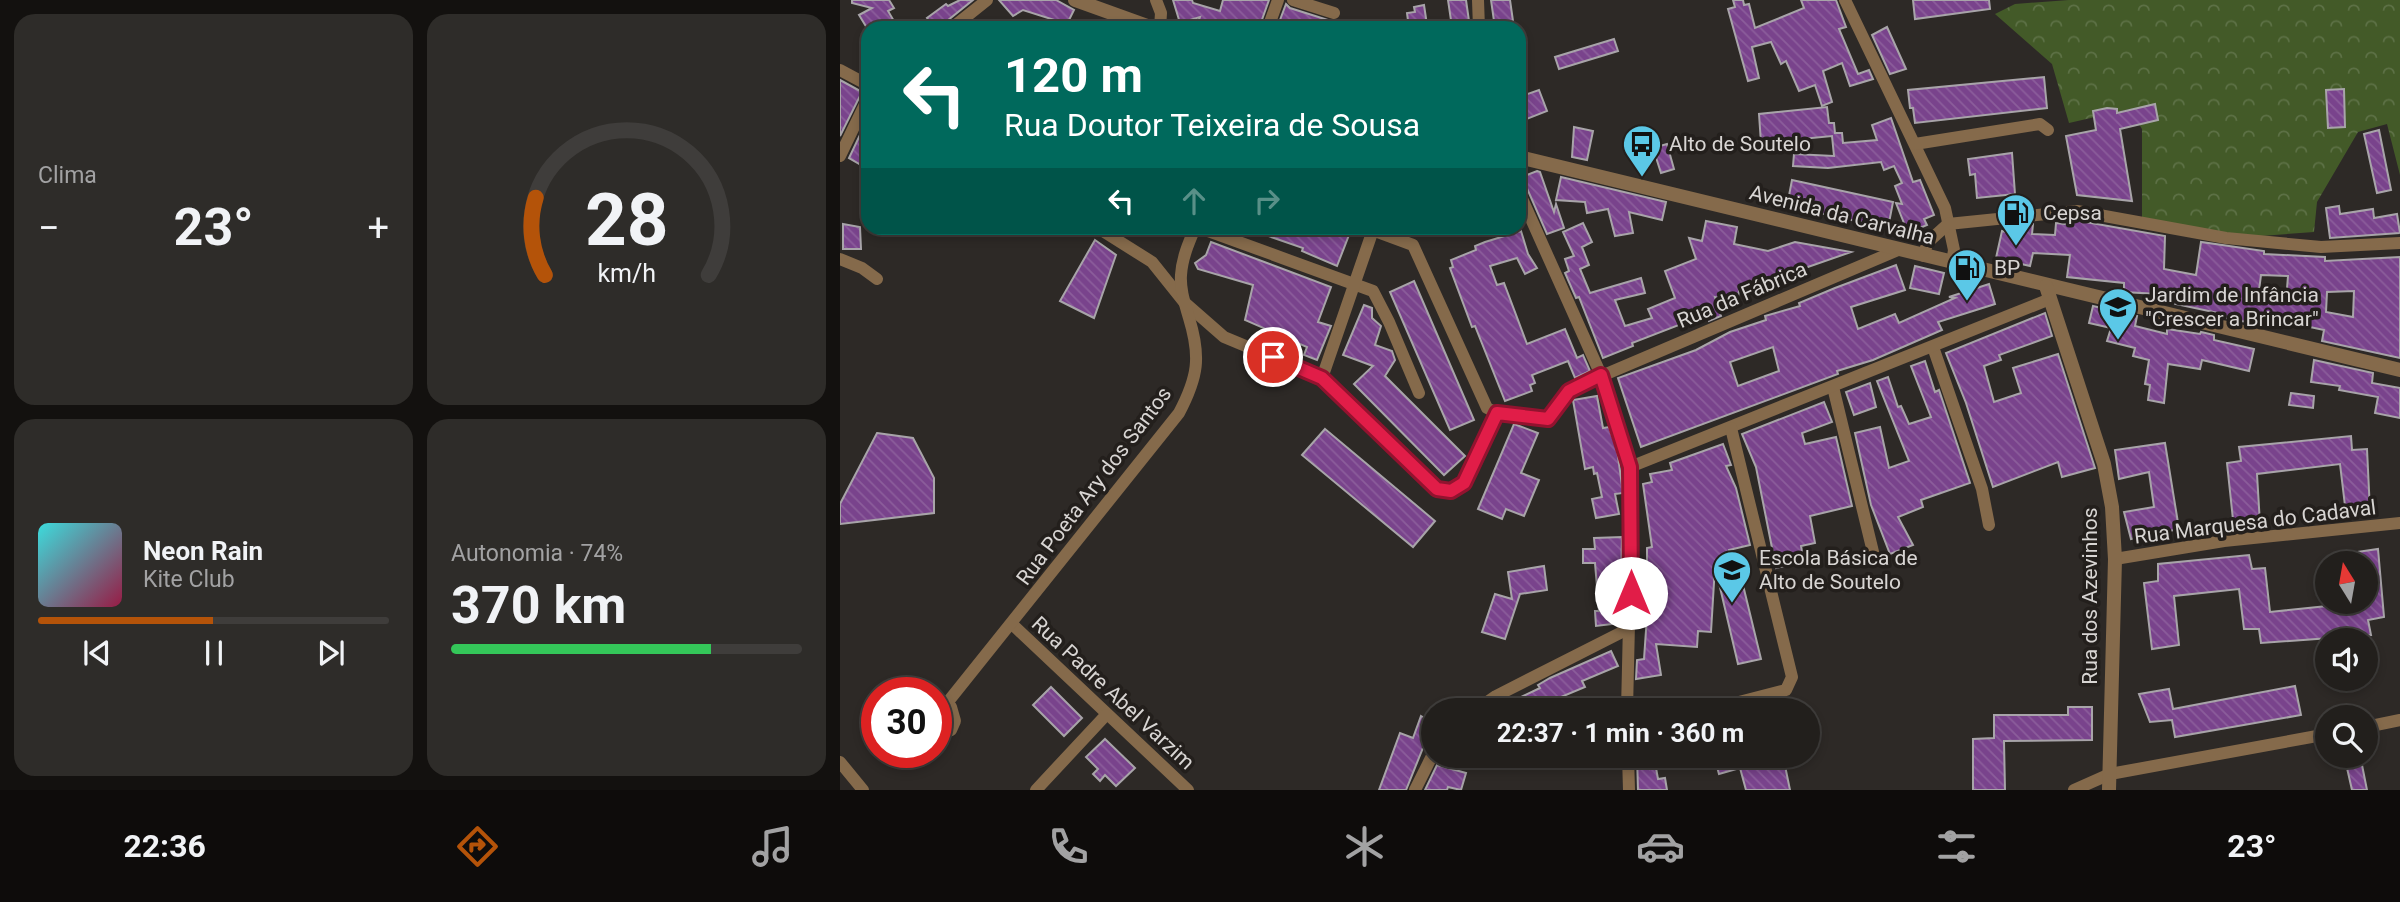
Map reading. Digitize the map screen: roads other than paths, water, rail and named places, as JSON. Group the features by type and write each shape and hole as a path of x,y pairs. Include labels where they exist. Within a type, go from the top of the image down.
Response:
{"street":[{"path":"960,21 986,0"},
{"path":"1074,0 1133,21"},
{"path":"1156,0 1161,13 1160,21"},
{"path":"1270,21 1278,0"},
{"path":"1293,0 1334,13"},
{"path":"1478,0 1479,21"},
{"path":"1845,0 1945,208 1954,250 1952,263"},
{"path":"840,70 861,81"},
{"path":"840,156 861,112"},
{"path":"1915,144 2040,124 2048,130"},
{"name":"Avenida da Carvalha","path":"1526,159 1952,263 2048,292 2400,370"},
{"path":"1526,208 1601,375 1630,467 1631,617 1628,629 1627,698"},
{"path":"1924,256 1927,243 1948,224 2077,211 2253,241 2321,247 2400,243"},
{"path":"1109,235 1152,262 1184,302 1224,337 1322,378 1437,489 1451,491 1464,483 1497,413 1487,408 1413,245 1386,235"},
{"name":"Rua Poeta Ary dos Santos","path":"952,690 1012,624 1179,412 1187,398 1195,376 1198,352 1184,302 1181,276 1183,260 1195,235"},
{"path":"1217,235 1373,292 1389,322 1419,393"},
{"path":"1322,378 1355,286 1368,235"},
{"name":"Rua da Fábrica","path":"1497,413 1548,419 1569,391 1601,375 1898,250"},
{"path":"840,259 862,268 877,279"},
{"path":"1630,467 1933,347 2048,292"},
{"name":"Rua dos Azevinhos","path":"2048,292 2104,464 2112,507 2115,559 2109,790"},
{"path":"1933,347 1982,489 1989,525"},
{"path":"1833,387 1874,556"},
{"path":"1731,428 1792,677 1787,690 1755,698"},
{"name":"Rua Marquesa do Cadaval","path":"2115,559 2224,541 2400,523"},
{"name":"Rua Padre Abel Varzim","path":"1012,624 1188,790"},
{"path":"1493,698 1628,629"},
{"path":"952,710 955,721 952,728"},
{"path":"1036,790 1106,715"},
{"path":"2378,725 2400,720"},
{"path":"2074,790 2110,774 2315,736"},
{"path":"840,762 863,790"},
{"path":"1415,790 1426,768"},
{"path":"1628,768 1629,790"}],"place":[{"name":"Alto de Soutelo","path":"1642,178"},
{"name":"Cepsa","path":"2016,247"},
{"name":"BP","path":"1967,302"},
{"name":"Jardim de Infância \"Crescer a Brincar\"","path":"2118,341"},
{"name":"Escola Básica de Alto de Soutelo","path":"1732,604"}]}
